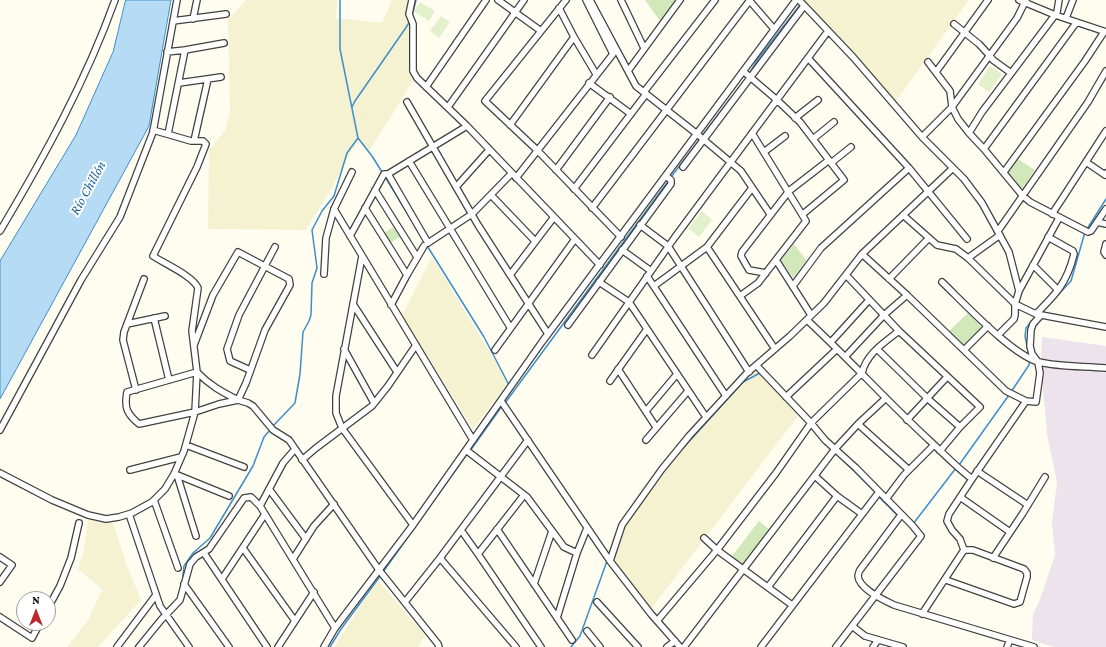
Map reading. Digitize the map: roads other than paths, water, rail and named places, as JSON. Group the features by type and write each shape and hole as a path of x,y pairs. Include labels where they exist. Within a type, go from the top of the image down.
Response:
{"street":[{"path":"0,232 69,108 103,35 115,0"},
{"path":"0,430 81,280 120,217 153,130 177,0"},
{"path":"193,19 197,0"},
{"path":"412,0 409,14 413,24 413,71 417,78 467,126 600,265"},
{"path":"426,87 486,0"},
{"path":"498,0 541,31"},
{"path":"448,107 524,0"},
{"path":"566,0 486,101 537,150 620,238 624,247 649,274 654,286 726,396"},
{"path":"388,174 428,242 472,214 491,195 514,176 537,150 589,82 613,54 586,0"},
{"path":"590,0 636,86 704,139 740,171 770,214"},
{"path":"621,0 644,48"},
{"path":"628,71 680,0"},
{"path":"574,189 714,0"},
{"path":"592,208 749,0 774,29"},
{"path":"324,647 336,628 474,440 548,334 797,0 853,57 922,137 964,179 982,203 1009,252 1019,291"},
{"path":"936,72 988,0"},
{"path":"1004,172 1105,32 1055,15 1026,1 1019,0"},
{"path":"968,133 1055,15 1059,0"},
{"path":"1066,18 1073,0"},
{"path":"922,137 952,107 1017,18 1026,1"},
{"path":"683,167 804,6"},
{"path":"559,8 596,74"},
{"path":"173,22 226,14"},
{"path":"984,149 1076,22"},
{"path":"954,24 993,60 1011,73"},
{"path":"592,355 668,246 828,31"},
{"path":"510,125 574,37"},
{"path":"167,52 224,43"},
{"path":"168,134 185,50"},
{"path":"808,58 909,168 967,239"},
{"path":"928,62 950,91 952,107 968,133 984,149 1022,195 1030,202 1088,232 1091,231 1106,209"},
{"path":"743,71 777,100 795,118 844,180 803,214"},
{"path":"968,258 999,233 1022,195 1088,102 1106,71"},
{"path":"179,83 221,77"},
{"path":"194,141 208,79"},
{"path":"589,82 631,114"},
{"path":"556,170 610,98"},
{"path":"795,118 818,100"},
{"path":"408,102 472,214 548,334"},
{"path":"813,139 834,122"},
{"path":"350,236 384,174 388,174 467,126"},
{"path":"0,473 52,500 88,515 106,519 128,514 154,500 165,490 176,475 195,412 197,372 192,331 198,288 196,283 153,256 206,147 205,142 203,141 194,141 153,130"},
{"path":"1052,214 1106,131"},
{"path":"740,296 758,283 806,221 789,191 752,133"},
{"path":"764,152 785,136"},
{"path":"766,272 749,270 741,256 742,252 789,191 851,148"},
{"path":"456,187 489,150"},
{"path":"409,161 510,328"},
{"path":"1086,162 1105,175 1106,173"},
{"path":"793,286 822,248 909,168"},
{"path":"610,561 622,525 662,469 689,436 756,365 824,303 862,254 953,168"},
{"path":"324,274 326,238 334,209 352,172"},
{"path":"568,325 671,184 671,180 666,176"},
{"path":"654,286 707,247 752,188"},
{"path":"375,190 417,257"},
{"path":"491,195 535,241"},
{"path":"365,208 406,275"},
{"path":"334,209 474,440"},
{"path":"903,215 928,239 937,245 956,249 968,258 1015,304 1038,315 1106,327"},
{"path":"510,275 554,217"},
{"path":"998,335 1014,319 1015,304 1019,291 1059,218"},
{"path":"1097,222 1106,224"},
{"path":"640,225 668,246 749,372"},
{"path":"862,254 907,295 1006,391 1026,401 1036,402 1040,373 1038,362 1032,354 1030,346 1031,330 1038,315 1058,290 1069,272 1074,253 1048,237"},
{"path":"495,350 528,302 575,239"},
{"path":"889,279 928,239"},
{"path":"1106,244 1104,252 1106,255"},
{"path":"391,305 406,275 424,246"},
{"path":"250,370 230,361 227,349 239,315 275,247"},
{"path":"707,247 775,349"},
{"path":"194,345 213,295 238,252 286,278 290,282 290,285 265,330 246,384 238,400"},
{"path":"362,256 344,349 335,406 336,413 342,428 413,525"},
{"path":"776,260 793,286 809,318 836,349 862,373 907,420 958,468 972,479"},
{"path":"1033,265 1058,290"},
{"path":"846,275 899,331 980,408 940,451"},
{"path":"136,390 123,340 124,332 144,279"},
{"path":"599,282 629,302 706,417"},
{"path":"942,282 988,326 1025,357 1038,362 1106,368"},
{"path":"845,357 884,315 907,295"},
{"path":"831,342 869,300"},
{"path":"353,304 397,372"},
{"path":"127,324 165,316"},
{"path":"154,318 169,380"},
{"path":"964,350 988,326"},
{"path":"610,381 647,330"},
{"path":"657,621 717,550 776,473 811,422 862,373 864,364 877,349 899,331"},
{"path":"302,460 374,403 416,346"},
{"path":"344,349 374,403"},
{"path":"786,397 836,349"},
{"path":"877,349 960,428"},
{"path":"756,365 811,422 825,440 856,468 921,536 836,647"},
{"path":"618,369 656,427"},
{"path":"197,372 127,392 126,409 130,417 138,424 195,412 219,404 238,400"},
{"path":"197,372 206,382 238,400 253,406 271,428 289,440 379,570 439,647"},
{"path":"646,411 677,374"},
{"path":"907,420 947,377"},
{"path":"646,440 688,391"},
{"path":"684,647 835,449 858,424 886,398"},
{"path":"501,401 610,561 657,621 680,647"},
{"path":"964,550 960,539 952,530 947,521 949,514 1026,401"},
{"path":"858,424 909,470"},
{"path":"405,602 440,558 528,440"},
{"path":"186,445 244,467"},
{"path":"886,499 909,470 934,445"},
{"path":"260,506 283,463 295,449"},
{"path":"466,450 524,495 564,546 577,553"},
{"path":"130,470 182,457"},
{"path":"978,471 1028,504"},
{"path":"176,475 229,496"},
{"path":"176,475 196,536"},
{"path":"815,476 837,496 862,514"},
{"path":"993,558 1045,477"},
{"path":"269,489 306,539"},
{"path":"761,647 879,492"},
{"path":"478,554 524,495"},
{"path":"139,647 180,600 190,564 196,557 204,553 212,545 244,498 251,496 260,506 336,628"},
{"path":"768,587 837,496"},
{"path":"960,497 1010,532"},
{"path":"154,500 178,568"},
{"path":"293,559 314,526 334,504"},
{"path":"128,514 160,606 189,647"},
{"path":"222,579 265,514"},
{"path":"901,515 860,570 858,576 860,582 875,596 894,605 1034,647"},
{"path":"56,593 71,558 79,523"},
{"path":"557,618 577,553 587,528"},
{"path":"497,529 572,640"},
{"path":"461,530 540,647"},
{"path":"534,584 552,531"},
{"path":"704,538 717,550 792,605"},
{"path":"243,548 295,620"},
{"path":"946,580 1014,604 1018,604 1022,599 1027,573 1020,566 973,550 964,550"},
{"path":"922,614 946,580 964,550"},
{"path":"204,553 267,647"},
{"path":"0,557 12,565 0,582"},
{"path":"440,558 516,647"},
{"path":"184,584 229,647"},
{"path":"278,647 314,592"},
{"path":"117,647 156,595"},
{"path":"598,602 638,647"},
{"path":"0,617 16,628"},
{"path":"852,626 865,636 903,647"},
{"path":"21,631 32,638 36,631"},
{"path":"587,631 600,647"},
{"path":"873,647 878,640"},
{"path":"1007,647 1010,640"},
{"path":"144,641 148,647"},
{"path":"667,647 675,641"}],"water":[{"name":"Río Chillón","path":"126,0 171,0 149,126 0,399 0,261 76,135 113,52"}],"waterway":[{"path":"340,0 340,49 358,138 382,172"},
{"path":"412,16 416,0"},
{"path":"749,74 758,59 800,5"},
{"path":"352,107 410,21"},
{"path":"702,136 730,99"},
{"path":"273,426 295,403 300,374 303,332 311,315 312,283 317,268 312,230 322,211 334,196 347,153 358,138"},
{"path":"671,177 700,139"},
{"path":"384,175 417,229"},
{"path":"505,403 669,180"},
{"path":"1087,229 1106,199"},
{"path":"1041,313 1071,281 1085,232"},
{"path":"426,244 484,337 509,385"},
{"path":"1029,356 1025,336 1026,328 1031,322"},
{"path":"1011,392 1029,365 1030,360"},
{"path":"675,457 743,382 760,373"},
{"path":"959,465 1009,395"},
{"path":"470,451 502,406"},
{"path":"182,584 184,566 193,553 210,538 253,466 264,437 271,429"},
{"path":"383,572 467,454"},
{"path":"843,460 876,493"},
{"path":"655,474 661,466"},
{"path":"913,524 956,468"},
{"path":"878,496 898,516"},
{"path":"609,555 616,534"},
{"path":"571,647 580,636 607,561"},
{"path":"330,647 341,629 381,575"},
{"path":"166,610 173,603"},
{"path":"135,647 163,613"}]}
